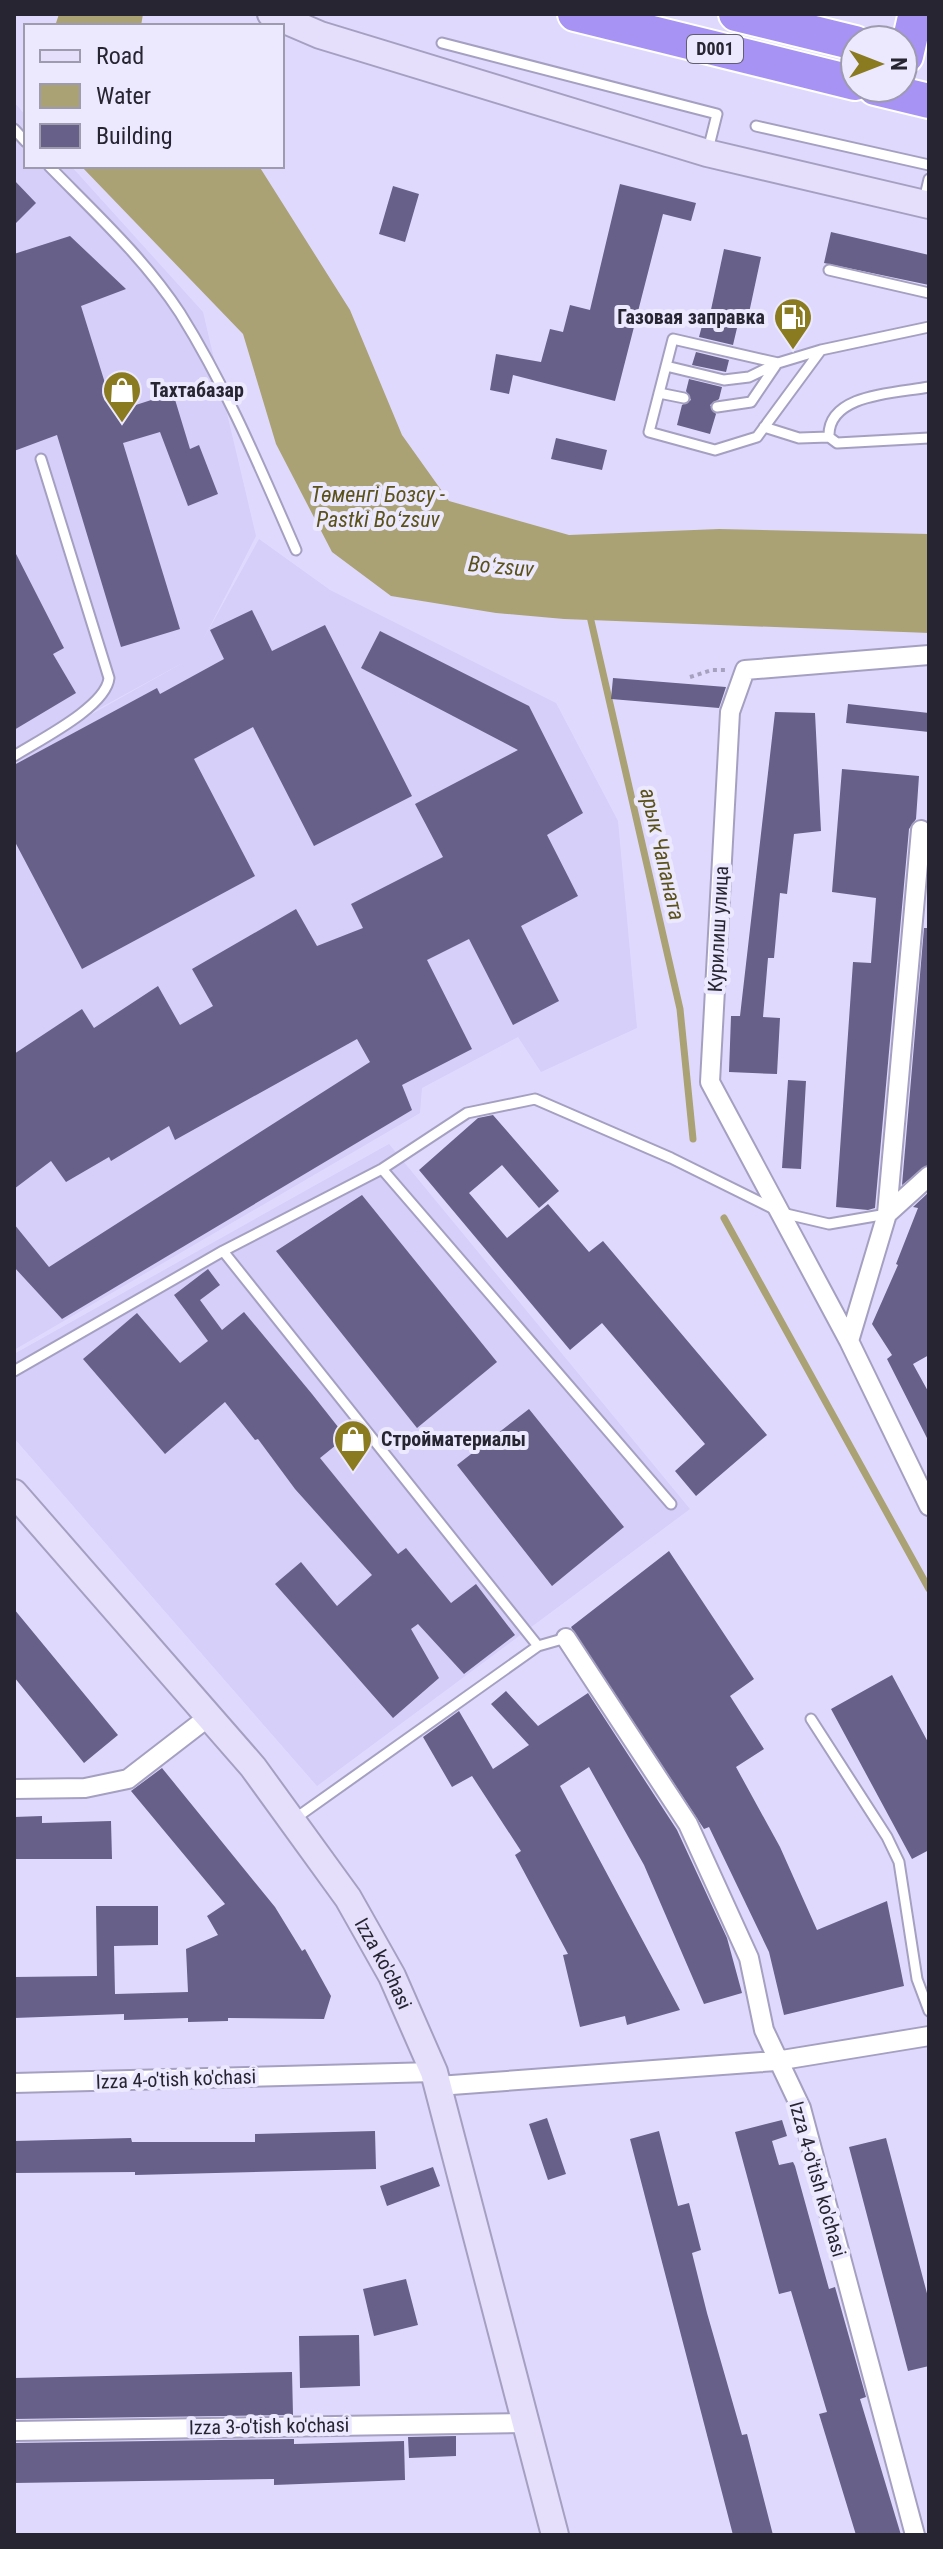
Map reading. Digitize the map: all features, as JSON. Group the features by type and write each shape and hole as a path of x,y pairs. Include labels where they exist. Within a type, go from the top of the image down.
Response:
{"highway":[{"name":"D001","path":"575,14 839,79"},
{"name":"D001","path":"736,14 839,39"}],"main road":[{"path":"271,14 320,35 707,153 927,196"},
{"name":"Izza ko'chasi","path":"14,1493 211,1715 293,1820 372,1939 436,2079 555,2535"}],"street":[{"name":"Курилиш улица","path":"929,655 745,670 730,712 710,1082 849,1341 929,1506"},
{"path":"849,1341 887,1214 921,830"},
{"path":"887,1214 929,1176"},
{"path":"566,1638 688,1824 749,1958 764,2030 776,2061 929,2036"},
{"path":"14,1789 85,1788 128,1779 211,1715"},
{"name":"Izza 4-o'tish ko'chasi","path":"14,2083 436,2079 776,2061 801,2108 915,2535"},
{"name":"Izza 3-o'tish ko'chasi","path":"14,2431 525,2423"}],"lane":[{"path":"442,43 717,114 707,153"},
{"path":"756,126 929,165"},
{"path":"51,168 138,257 179,313 242,426 296,550"},
{"path":"829,270 929,293"},
{"path":"666,366 724,380 749,377 778,363 821,350 929,327"},
{"path":"778,363 673,339 649,432 715,450 757,437 821,350"},
{"path":"717,407 751,402 778,363"},
{"path":"829,437 833,417 853,402 929,387"},
{"path":"659,393 684,398"},
{"path":"764,427 799,438 829,437 837,443 929,438"},
{"path":"14,756 97,702 108,688 109,678 41,459"},
{"path":"14,1371 223,1251 382,1169 467,1113 535,1099 671,1158 782,1213 829,1224 887,1214"},
{"path":"382,1169 671,1504"},
{"path":"223,1251 538,1646"},
{"path":"293,1820 538,1646 566,1638"},
{"path":"811,1719 887,1837 899,1862 917,1979 929,2011"}],"path":[{"path":"690,677 712,670"}],"shaded area":[{"path":"14,102 24,114 24,168 73,168 203,312 256,536 203,640 259,539 330,590 556,703 618,821 637,1028 541,1072 518,1037 422,1088 420,1113 14,1350 14,758 195,656 14,755"},
{"name":"Стройматериалы","path":"389,1144 690,1509 317,1786 14,1438 14,1354"}],"water":[{"path":"59,14 143,14 141,24 56,24"},
{"name":"Төменгі Бозсу - Pastki Boʻzsuv","path":"83,168 260,168 350,310 402,435 449,501 569,535 719,529 929,534 929,633 564,619 496,613 391,596 332,552 276,444 243,334"}],"building":[{"path":"14,180 36,203 14,225"},
{"path":"620,184 696,203 691,221 663,214 615,401 513,375 509,394 490,390 496,354 541,362 550,329 563,332 570,305 590,310"},
{"path":"393,186 419,194 405,242 379,234"},
{"path":"831,232 929,255 929,285 824,263"},
{"path":"70,236 126,289 81,306 114,412 173,393 190,449 199,445 218,494 188,506 160,432 123,443 180,629 121,647 57,435 14,451 14,254"},
{"path":"724,249 761,257 749,313 741,311 733,345 699,337 704,318 709,319"},
{"path":"696,352 729,360 726,372 692,365"},
{"path":"689,379 722,387 719,399 710,405 716,414 710,434 677,425 682,405 691,400 686,391"},
{"path":"556,438 607,450 602,470 551,459"},
{"path":"14,550 64,648 53,654 76,693 14,730"},
{"path":"252,610 272,651 325,625 412,796 314,846 253,727 194,759 255,876 82,969 14,840 14,765 157,688 160,694 224,659 210,630"},
{"path":"380,631 529,706 583,813 547,835 578,896 521,926 559,1001 513,1025 469,939 427,960 472,1049 402,1085 412,1110 62,1319 14,1267 14,1224 49,1267 370,1062 357,1039 175,1140 169,1126 111,1161 109,1157 66,1182 51,1161 14,1189 14,1054 82,1009 94,1028 158,986 180,1025 213,1006 192,969 296,909 317,946 363,928 351,904 443,857 415,804 518,750 361,668"},
{"path":"613,678 726,687 719,708 611,699"},
{"path":"848,704 929,713 929,732 846,723"},
{"path":"775,712 815,713 821,831 794,834 787,894 780,893 774,958 768,958 763,1017 780,1018 777,1074 729,1072 731,1016 740,1016"},
{"path":"842,769 919,776 916,819 909,829 875,1208 868,1210 836,1207 853,962 871,963 876,898 832,892"},
{"path":"924,928 929,928 929,1164 902,1185"},
{"path":"788,1080 806,1081 801,1169 782,1168"},
{"path":"493,1115 559,1191 539,1208 502,1165 469,1193 507,1238 548,1204 589,1252 603,1241 767,1435 696,1496 675,1471 705,1444 602,1323 570,1350 419,1170 478,1118"},
{"path":"929,1192 929,1355 913,1364 929,1393 929,1442 887,1359 892,1355 872,1324 898,1265 918,1208 913,1207"},
{"path":"362,1195 497,1362 417,1428 276,1251"},
{"path":"208,1269 220,1285 200,1300 222,1330 244,1312 346,1437 320,1458 398,1554 406,1548 451,1603 476,1584 515,1635 464,1674 418,1624 411,1629 439,1678 393,1718 275,1584 301,1562 337,1606 372,1575 295,1489 258,1439 255,1440 225,1402 165,1454 83,1359 137,1313 180,1363 208,1341 174,1295"},
{"path":"529,1409 624,1527 552,1586 457,1465"},
{"path":"669,1551 754,1679 730,1696 764,1749 736,1767 780,1847 817,1930 887,1901 904,1986 784,2015 769,1952 709,1827 704,1829 571,1627"},
{"path":"14,1609 118,1735 84,1763 14,1677"},
{"path":"892,1675 929,1744 929,1850 912,1859 831,1709"},
{"path":"506,1691 538,1726 588,1693 677,1830 727,1938 742,1993 704,2004 644,1865 589,1767 560,1786 680,2010 627,2025 625,2016 580,2027 563,1955 568,1954 515,1855 521,1851 472,1776 452,1787 423,1737 459,1711 493,1769 529,1745 491,1704"},
{"path":"162,1768 275,1907 302,1951 305,1949 331,1996 324,2019 228,2018 228,2021 188,2022 188,2018 124,2020 124,2014 14,2018 14,1977 97,1976 96,1906 158,1906 158,1945 114,1946 115,1994 188,1992 186,1949 218,1935 207,1916 225,1904 131,1791"},
{"path":"42,1816 42,1823 111,1821 112,1859 14,1859 14,1817"},
{"path":"547,2118 566,2174 548,2180 529,2124"},
{"path":"782,2120 787,2136 772,2141 779,2165 793,2162 795,2166 829,2289 835,2287 866,2397 860,2399 901,2535 856,2535 819,2414 827,2412 791,2291 779,2294 735,2132"},
{"path":"375,2131 376,2169 135,2175 135,2172 14,2173 14,2141 131,2138 132,2142 255,2142 255,2134"},
{"path":"659,2131 678,2206 689,2203 701,2250 692,2253 707,2313 742,2435 747,2434 773,2535 733,2535 630,2139"},
{"path":"886,2138 929,2301 929,2366 908,2371 849,2147"},
{"path":"433,2167 440,2186 387,2206 380,2186"},
{"path":"406,2279 418,2325 374,2336 363,2289"},
{"path":"359,2335 360,2386 300,2388 299,2336"},
{"path":"292,2372 293,2415 14,2419 14,2378"},
{"path":"456,2436 456,2456 409,2458 408,2437"},
{"path":"294,2439 294,2444 404,2441 405,2480 274,2485 274,2479 14,2483 14,2443"}],"waterway":[{"name":"арык Чапаната","path":"589,612 680,1009 693,1139"},
{"name":"арык Чапаната","path":"724,1218 929,1589"}],"place":[{"name":"Газовая заправка","path":"793,351"},
{"name":"Тахтабазар","path":"122,424"},
{"name":"Стройматериалы","path":"353,1473"}],"water label":[{"name":"Boʻzsuv","path":"501,566"}]}
